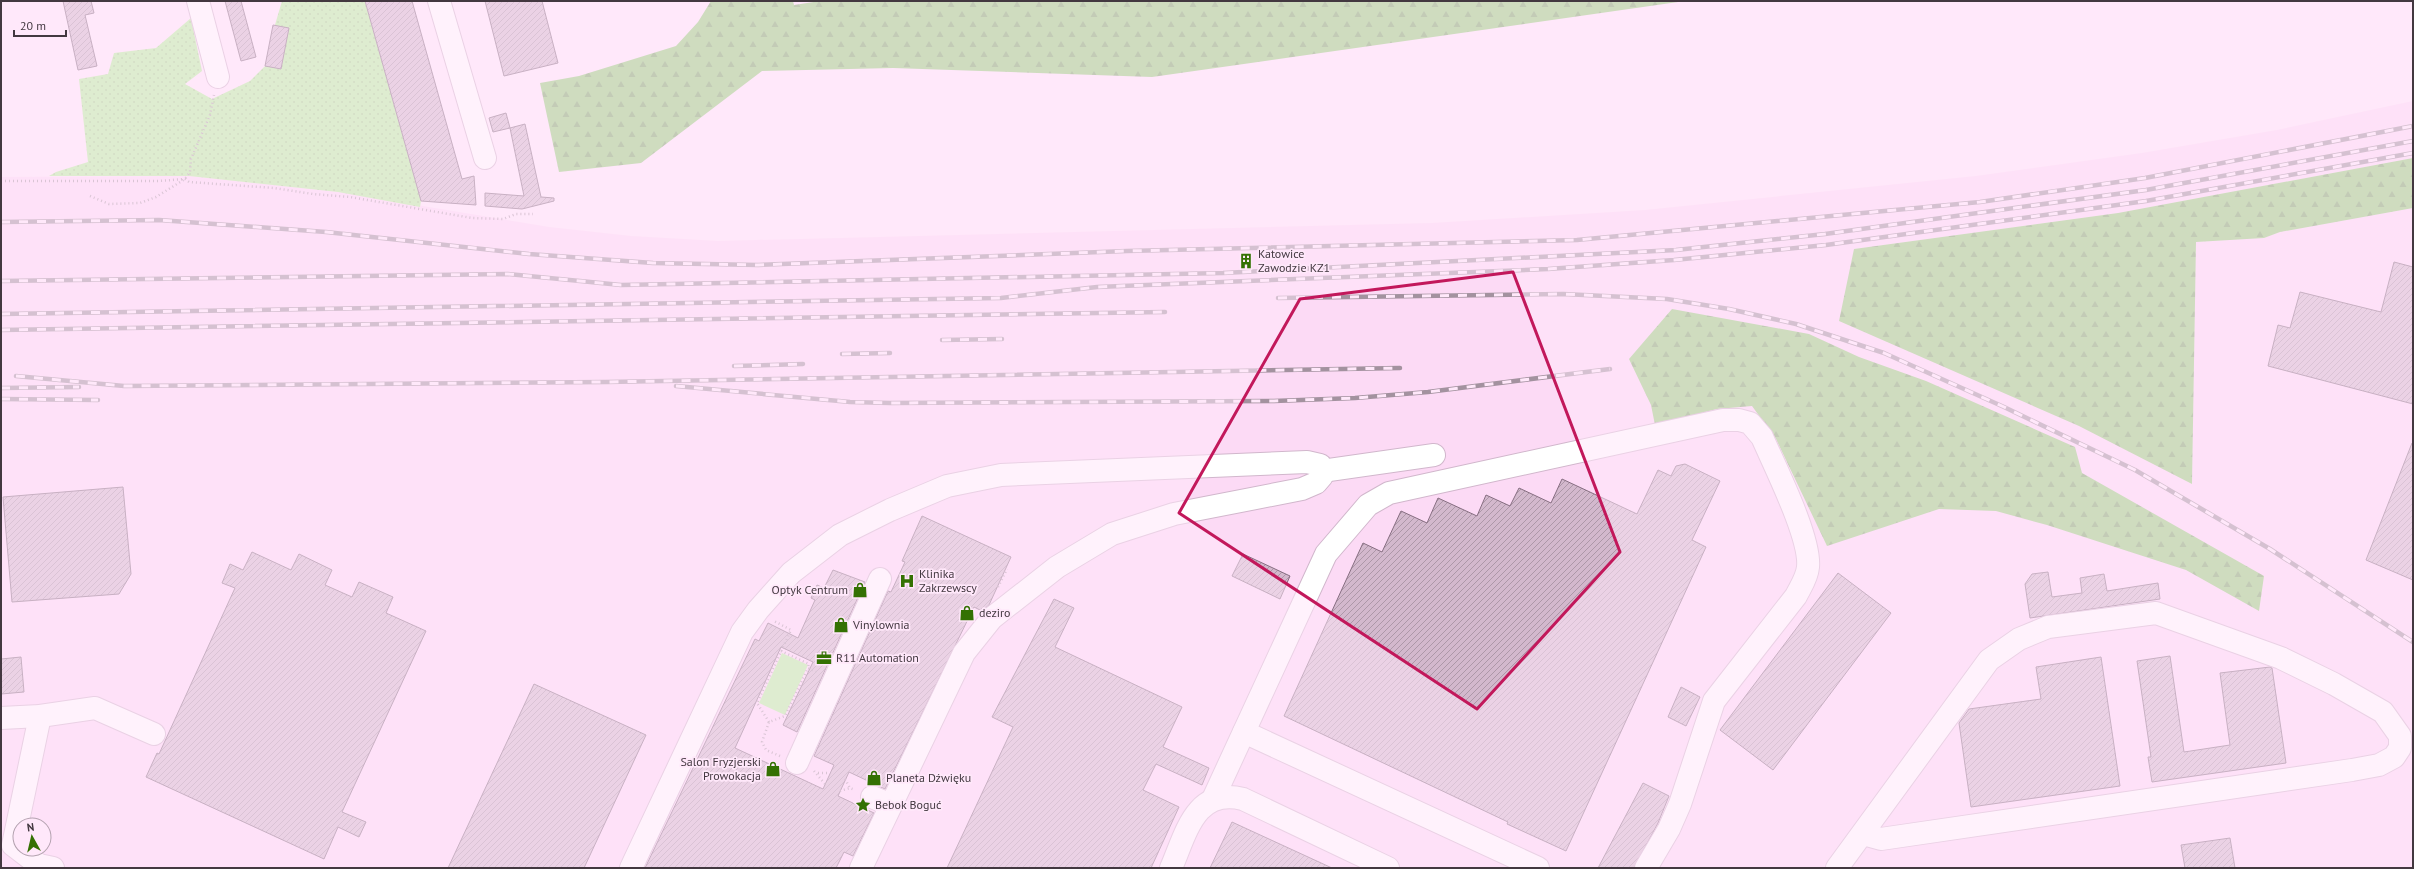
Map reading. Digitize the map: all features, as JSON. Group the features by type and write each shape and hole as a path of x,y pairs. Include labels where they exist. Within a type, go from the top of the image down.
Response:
{"street":[{"path":"198,1 218,77"},
{"path":"439,1 485,158"},
{"path":"1171,868 1196,812 1213,799 1326,554 1360,513 1379,498 1397,492 1685,428 1723,420 1739,420 1750,423 1762,437 1806,543 1808,566 1806,578 1796,596 1714,701 1680,804 1669,829 1646,868"},
{"path":"1322,471 1434,455"},
{"path":"631,868 742,632 758,610 791,574 840,535 929,492 947,486 1000,475 1307,462 1314,462 1320,465 1322,476 1316,483 1302,489 1174,514 1112,534 1058,568 1015,598 992,618 964,653 881,801 861,868"},
{"path":"797,764 880,579"},
{"path":"1837,868 1989,660 2019,639 2048,627 2156,613 2281,658 2334,684 2383,712 2400,736 2400,748 2394,758 2379,765 2352,770 1880,839 1863,834"},
{"path":"1,718 40,716 95,708 154,734"},
{"path":"40,716 13,844 39,865 53,868"},
{"path":"1244,732 1538,868"},
{"path":"1213,799 1228,797 1243,799 1388,868"}],"path":[{"path":"90,196 109,204 140,203 156,197 185,179 190,172 190,159 210,115 218,77"},
{"path":"1,181 160,181 185,179 189,182 274,188 312,194 350,197 472,218 503,219 516,214 533,214"},
{"path":"769,722 757,703 791,630"},
{"path":"781,651 809,664 785,716 769,722 762,737 763,746 766,750 797,764"},
{"path":"808,668 834,681"},
{"path":"818,773 830,773"},
{"path":"840,791 850,788"}],"highlighted area":[{"path":"1513,272 1620,552 1477,709 1179,513 1300,299"}],"shaded area":[{"path":"2413,101 2413,158 2118,213 1854,249 1922,321 2192,484 2196,242 2264,238 2280,232 2413,208 2413,868 1,868 1,177 189,176 338,192 549,227 631,236 718,241 1432,223 1645,210 1976,176 2142,153 2277,130"}],"green space":[{"path":"282,1 365,1 421,201 420,207 338,192 189,176 49,176 56,172 88,162 79,79 108,74 114,53 156,48 191,18 202,71 185,84 212,99 250,81 268,63 272,35"},
{"path":"711,1 793,1 794,5 820,1 1685,1 1152,77 893,68 762,71 641,163 559,172 540,83 579,76 676,46 698,22"},
{"path":"2413,158 2413,208 2280,232 2264,238 2196,242 2192,484 2079,426 1839,321 1854,249 2118,213"},
{"path":"1672,309 1809,334 1859,357 1926,381 2075,447 2082,473 2264,576 2259,611 2186,570 2047,525 1996,511 1939,509 1827,546 1776,439 1752,406 1717,409 1655,425 1651,405 1629,359"},
{"path":"782,653 808,665 785,715 759,703"}],"building":[{"path":"63,1 91,1 94,13 85,15 97,66 78,70"},
{"path":"225,1 241,1 256,57 241,61"},
{"path":"365,1 412,1 462,179 474,176 476,205 421,201"},
{"path":"485,1 542,1 558,63 504,76"},
{"path":"273,25 289,28 281,69 265,66"},
{"path":"506,113 510,128 493,132 489,118"},
{"path":"525,124 541,197 554,198 554,201 522,209 485,206 485,193 524,196 510,128"},
{"path":"2394,262 2413,267 2413,404 2268,366 2278,325 2290,328 2300,292 2381,312"},
{"path":"2413,443 2413,580 2366,560"},
{"path":"1685,464 1720,481 1692,540 1706,547 1566,851 1284,716 1363,543 1382,552 1401,511 1427,523 1438,498 1477,516 1486,495 1510,506 1519,488 1551,503 1562,479 1637,514 1658,470 1671,476 1676,466"},
{"path":"123,487 131,574 119,594 12,602 3,497"},
{"path":"922,516 1011,557 989,605 982,611 974,607 885,789 849,772 838,796 874,813 853,856 844,852 836,868 645,868 755,639 759,641 768,623 798,638 815,600 811,598 817,585 824,588 833,570 865,582 797,732 783,725 813,662 781,647 735,748 823,789 834,765 814,756 888,591 891,592 905,562 902,561"},
{"path":"252,552 291,570 299,554 332,570 325,585 352,597 359,582 393,597 386,613 426,631 342,812 366,822 359,837 338,827 324,859 146,777 157,753 159,754 235,588 222,583 230,564 243,570"},
{"path":"1243,554 1290,576 1280,599 1232,576"},
{"path":"2048,572 2052,597 2082,593 2080,578 2104,574 2107,591 2158,583 2160,599 2030,618 2025,584 2032,574"},
{"path":"1838,573 1891,613 1773,770 1720,730"},
{"path":"1054,599 1074,608 1055,647 1182,707 1163,747 1209,768 1202,785 1156,764 1143,790 1179,807 1151,868 947,868 1013,727 992,717"},
{"path":"2170,656 2184,752 2230,745 2220,673 2270,667 2272,668 2286,763 2152,782 2148,757 2151,757 2137,661"},
{"path":"21,657 24,692 1,694 1,659"},
{"path":"2101,657 2120,786 1971,807 1959,723 1969,709 2041,699 2036,667"},
{"path":"534,684 646,735 584,868 448,868"},
{"path":"1681,687 1700,697 1686,726 1668,717"},
{"path":"1643,783 1669,796 1658,823 1634,868 1598,868"},
{"path":"1232,822 1245,828 1332,868 1210,868"},
{"path":"2230,838 2235,868 2185,868 2181,845"}],"railway":[{"path":"1,222 159,220 326,232 529,254 653,263 758,265 1127,251 1577,240 1980,202 2145,178 2413,126"},
{"path":"1,281 508,274 621,285 1223,273 1676,250 1825,234 2146,190 2413,141"},
{"path":"1,314 1001,298 1097,287 1548,269 1674,260 1826,245 2146,201 2413,153"},
{"path":"1278,298 1563,294 1667,299 1729,309 1796,324 1884,353 2004,407 2135,470 2270,549 2413,642"},
{"path":"1,330 1165,312"},
{"path":"942,340 1002,339"},
{"path":"842,354 890,353"},
{"path":"734,366 803,364"},
{"path":"16,376 124,386 606,382 1400,368"},
{"path":"676,386 850,402 1274,401 1355,398 1428,392 1610,369"},
{"path":"1,388 79,387"},
{"path":"1,399 98,400"}],"place":[{"name":"Katowice Zawodzie KZ1","path":"1246,261"},
{"name":"Klinika Zakrzewscy","path":"907,581"},
{"name":"Optyk Centrum","path":"860,590"},
{"name":"deziro","path":"967,613"},
{"name":"Vinylownia","path":"841,625"},
{"name":"R11 Automation","path":"824,658"},
{"name":"Salon Fryzjerski Prowokacja","path":"773,769"},
{"name":"Planeta Dźwięku","path":"874,778"},
{"name":"Bebok Boguć","path":"863,805"}]}
